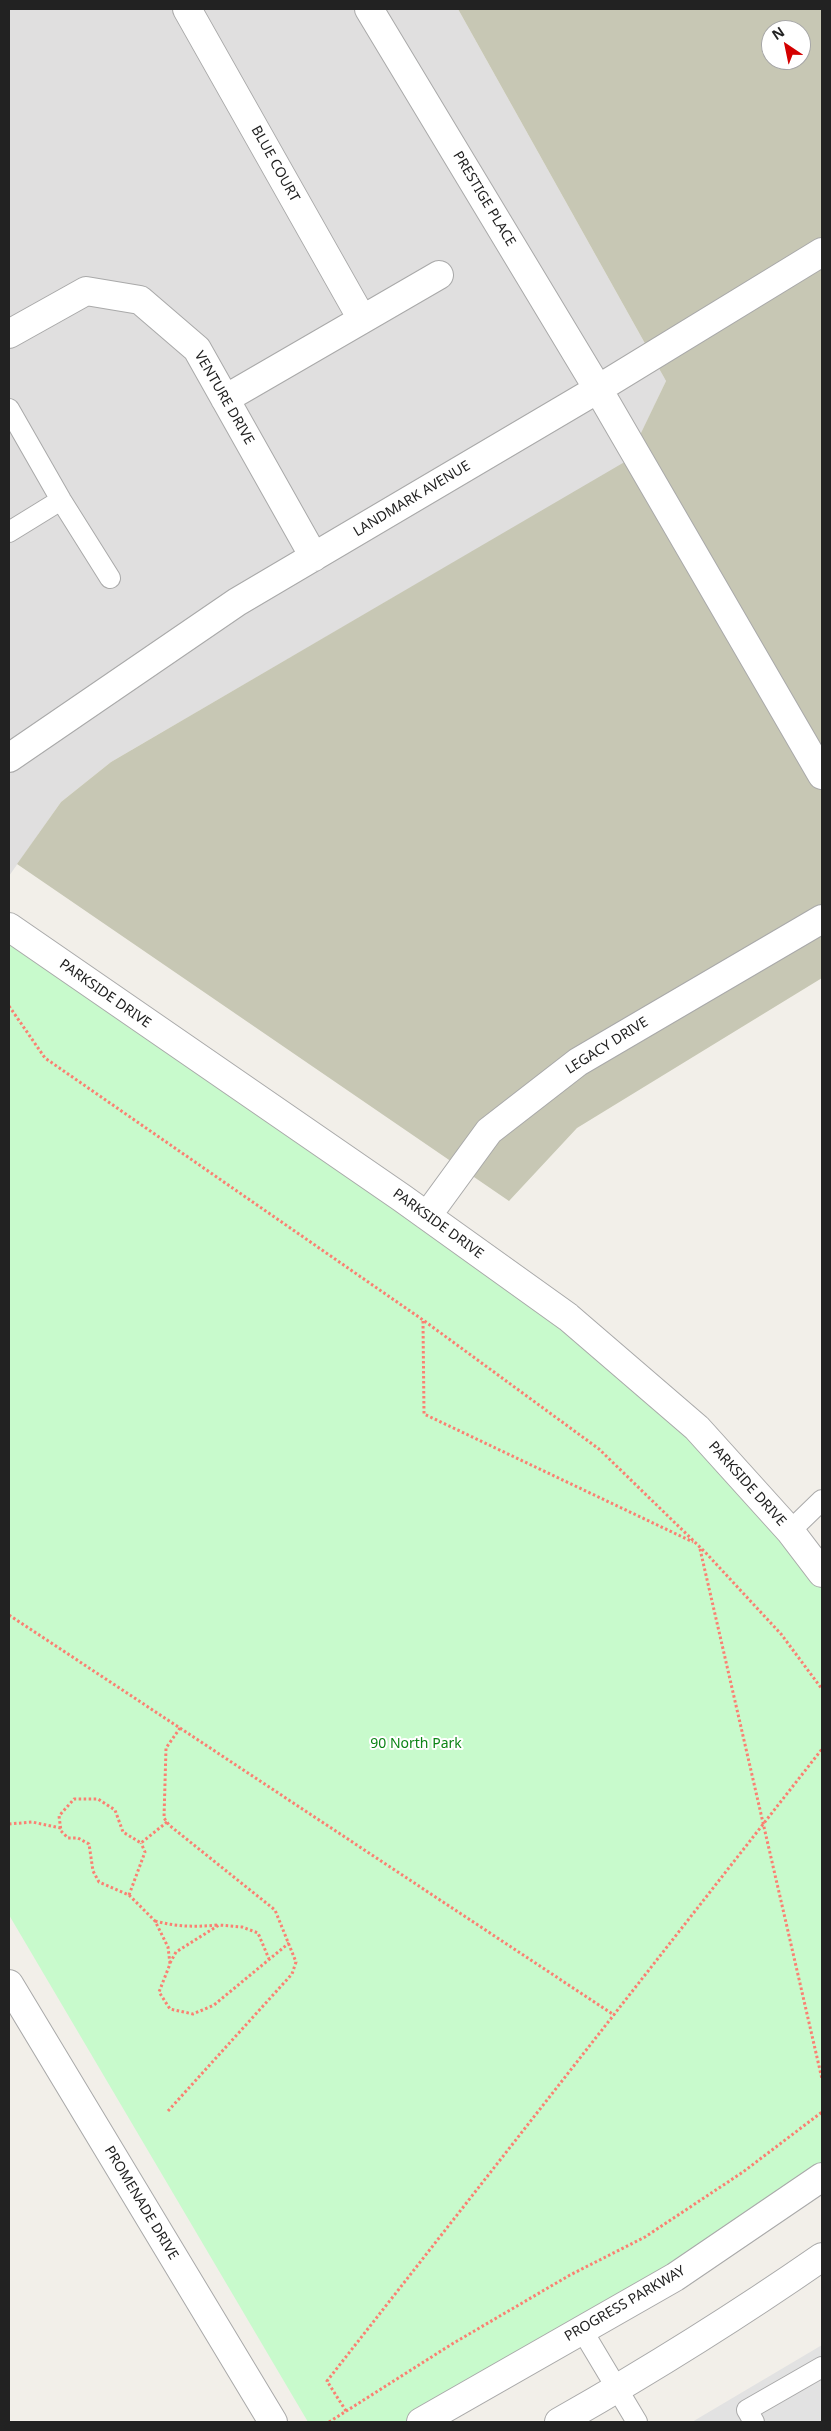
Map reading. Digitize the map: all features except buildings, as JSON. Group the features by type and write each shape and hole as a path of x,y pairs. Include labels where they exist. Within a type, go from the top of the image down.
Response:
{"street":[{"name":"BLUE COURT","path":"187,9 362,319"},
{"name":"PRESTIGE PLACE","path":"369,9 598,389 822,775"},
{"name":"LANDMARK AVENUE","path":"9,758 237,602 598,389 822,252"},
{"path":"225,399 439,275"},
{"name":"VENTURE DRIVE","path":"9,334 86,291 140,300 197,349 314,557"},
{"name":"LEGACY DRIVE","path":"427,1216 489,1131 578,1062 822,920"},
{"name":"PARKSIDE DRIVE","path":"9,927 427,1216 568,1317 697,1428 790,1531 822,1573"},
{"name":"PROMENADE DRIVE","path":"9,1984 273,2422"},
{"name":"PROGRESS PARKWAY","path":"421,2422 674,2277 822,2176"},
{"path":"558,2422 617,2389 764,2297 822,2257"}],"lane":[{"path":"9,409 61,500 110,578"},
{"path":"9,532 61,500"},
{"path":"790,1531 822,1500"},
{"path":"582,2330 637,2422"},
{"path":"751,2416 822,2367"}],"path":[{"path":"9,1006 45,1058 423,1320 599,1449 700,1547 781,1634 822,1689"},
{"path":"423,1320 424,1414 696,1544"},
{"path":"700,1547 822,2079"},
{"path":"9,1615 614,2015"},
{"path":"168,2111 292,1974 296,1962 276,1910 164,1818 166,1748 180,1728"},
{"path":"346,2411 327,2381 822,1749"},
{"path":"129,1895 145,1852 141,1843 123,1832 115,1810 98,1799 74,1798 59,1816 61,1828 68,1838 78,1838 89,1844 93,1870 100,1882 129,1895 156,1921 168,1946 170,1964"},
{"path":"9,1824 32,1822 61,1828"},
{"path":"141,1843 167,1822"},
{"path":"156,1921 188,1927 242,1926 258,1933 269,1959"},
{"path":"219,1925 176,1952 160,1992 170,2009 193,2014 214,2005 289,1943"},
{"path":"329,2422 460,2339 570,2275 645,2238 743,2172 822,2112"}],"shaded area":[{"path":"9,9 458,9 666,381 628,461 111,762 61,802 9,876"},
{"path":"458,9 822,9 822,978 577,1128 509,1201 17,864 61,802 111,762 628,460 666,381"},
{"path":"822,2345 822,2422 692,2422"}],"green space":[{"name":"90 North Park","path":"9,927 568,1317 822,1573 822,2177 421,2422 308,2422 9,1915"}]}
